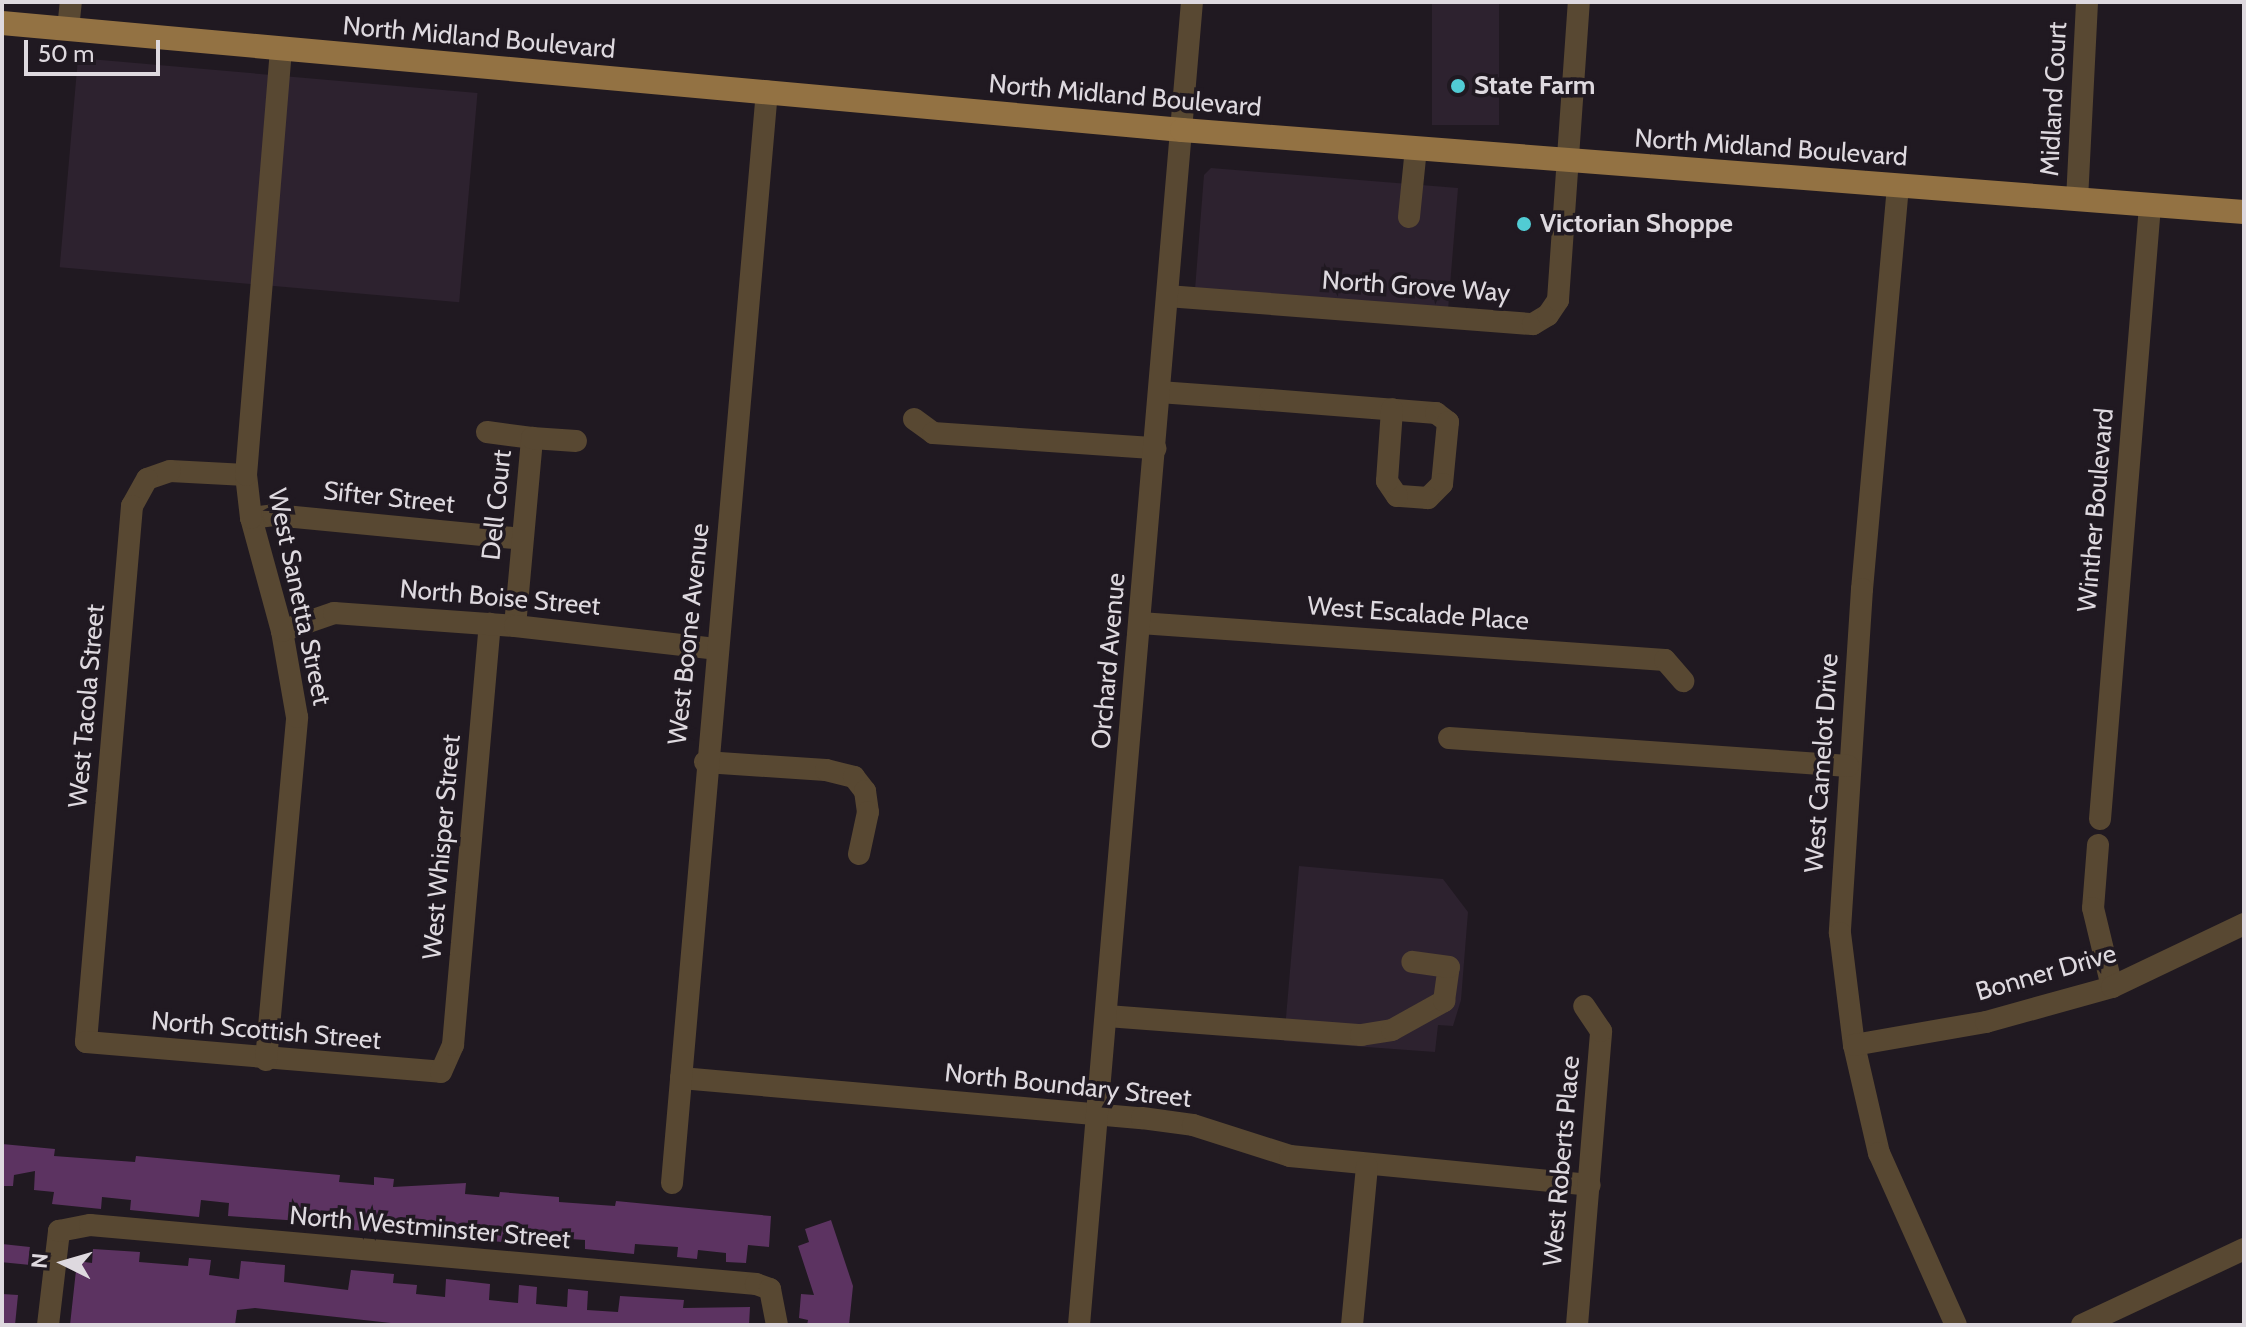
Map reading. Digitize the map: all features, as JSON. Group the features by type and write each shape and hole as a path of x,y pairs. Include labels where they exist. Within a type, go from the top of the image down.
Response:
{"main road":[{"name":"North Midland Boulevard","path":"2,23 1182,130 2244,212"}],"street":[{"path":"68,29 71,2"},
{"name":"Orchard Avenue","path":"1079,1325 1192,2"},
{"name":"North Grove Way","path":"1167,296 1533,324 1548,315 1558,300 1579,2"},
{"name":"Midland Court","path":"2077,200 2087,2"},
{"name":"West Sanetta Street","path":"266,1060 297,717 282,631 251,518 246,475 281,50"},
{"name":"West Boone Avenue","path":"672,1183 705,762 767,91"},
{"path":"1409,217 1416,148"},
{"name":"West Camelot Drive","path":"1898,186 1848,766 1840,933 1854,1045 1879,1153 1956,1325"},
{"name":"Winther Boulevard","path":"2100,819 2150,205"},
{"path":"1159,392 1392,409"},
{"path":"914,419 933,433 1155,448"},
{"name":"Dell Court","path":"487,432 576,441"},
{"name":"Dell Court","path":"515,626 532,438"},
{"name":"West Tacola Street","path":"86,1042 132,506 147,479 170,471 246,475"},
{"name":"Sifter Street","path":"251,518 274,515 521,539"},
{"name":"North Boise Street","path":"282,631 334,613 515,626 716,649"},
{"name":"West Escalade Place","path":"1140,623 1665,660 1683,681"},
{"name":"West Whisper Street","path":"441,1072 453,1045 490,624"},
{"path":"1449,738 1707,753 1848,766"},
{"path":"705,762 826,770 854,777 865,791 868,812 859,854"},
{"path":"2098,845 2093,908 2112,987"},
{"name":"Bonner Drive","path":"1854,1045 1986,1022 2112,987 2244,924"},
{"path":"1107,1016 1361,1035 1392,1030 1444,1001 1449,967 1412,962"},
{"name":"West Roberts Place","path":"1577,1325 1601,1031 1584,1006"},
{"name":"North Scottish Street","path":"86,1042 266,1060 441,1072"},
{"name":"North Boundary Street","path":"681,1078 1193,1125 1290,1156 1367,1167 1590,1185"},
{"path":"1352,1325 1367,1167"},
{"name":"North Westminster Street","path":"48,1325 59,1231 90,1225 756,1284 770,1289 778,1319"},
{"path":"2082,1325 2244,1249"}],"shaded area":[{"path":"1432,2 1499,2 1499,125 1432,125"},
{"path":"78,58 477,93 459,302 60,267"},
{"path":"1211,168 1458,188 1448,310 1195,290 1204,175"},
{"path":"1299,866 1443,879 1468,912 1461,1000 1453,1026 1438,1025 1435,1052 1284,1041"}],"building":[{"path":"2,1144 55,1149 54,1156 135,1162 136,1156 340,1175 339,1182 374,1185 374,1177 394,1179 393,1187 466,1183 465,1194 499,1197 500,1192 559,1197 559,1202 615,1206 616,1201 771,1216 769,1247 748,1245 746,1263 726,1262 726,1253 698,1250 697,1259 677,1257 678,1247 635,1244 634,1254 585,1249 585,1240 543,1237 542,1246 471,1239 472,1227 444,1225 443,1238 342,1229 343,1224 228,1216 229,1203 201,1200 199,1217 130,1210 131,1200 102,1197 101,1209 52,1204 54,1192 34,1190 35,1171 14,1175 13,1186 2,1186"},
{"path":"831,1220 853,1286 849,1325 807,1325 808,1320 799,1318 801,1294 814,1295 798,1246 809,1242 805,1229"},
{"path":"2,1244 30,1247 28,1265 2,1262"},
{"path":"93,1249 140,1252 139,1262 188,1266 189,1258 211,1260 209,1275 239,1279 241,1261 285,1265 284,1282 348,1290 351,1270 394,1274 393,1283 417,1285 416,1294 445,1297 446,1279 490,1284 489,1300 518,1303 519,1285 537,1287 536,1304 567,1307 568,1289 588,1291 587,1310 618,1312 620,1296 684,1300 683,1308 750,1307 749,1325 409,1325 255,1308 237,1310 235,1325 70,1325 77,1261 92,1263"},
{"path":"2,1294 18,1295 15,1325 2,1325"}],"place":[{"name":"State Farm","path":"1458,86"},
{"name":"Victorian Shoppe","path":"1524,224"}]}
